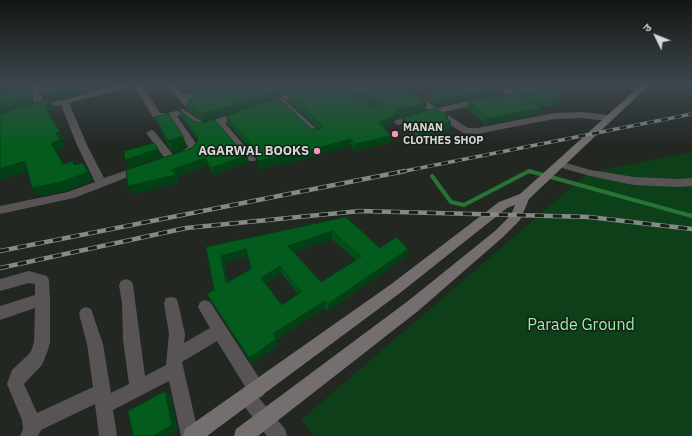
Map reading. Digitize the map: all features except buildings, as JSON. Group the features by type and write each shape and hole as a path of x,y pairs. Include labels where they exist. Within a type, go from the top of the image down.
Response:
{"main road":[{"path":"191,436 395,289 503,205 524,197 623,105"},
{"path":"243,436 413,306 499,234 516,217 524,197"}],"street":[{"path":"27,110 44,105"},
{"path":"65,105 82,145 101,183"},
{"path":"150,105 156,115 163,117 183,112 189,107 188,105"},
{"path":"183,112 200,126 219,122 265,105"},
{"path":"286,105 316,134"},
{"path":"428,105 455,126 466,131 477,131 554,116 576,115 609,118"},
{"path":"399,122 436,111 463,105"},
{"path":"530,105 542,111 560,111 576,115"},
{"path":"0,210 70,195 153,164 182,155 194,148 172,115"},
{"path":"219,122 251,159"},
{"path":"151,133 171,159"},
{"path":"556,166 634,181 678,183 692,182"},
{"path":"0,285 29,277 42,280 42,342 40,350 36,359 18,376 15,384 30,420 30,430 104,398 138,388 220,331"},
{"path":"126,285 130,303 131,340 138,388"},
{"path":"0,312 43,299"},
{"path":"171,302 177,334 176,362 191,436"},
{"path":"205,307 220,331 265,420 278,436"},
{"path":"86,314 95,344 104,398 108,436"}],"green space":[{"name":"Parade Ground","path":"692,152 692,436 314,436 301,420 588,173"}],"waterway":[{"path":"432,176 451,202 464,205 529,171 692,216"}],"railway":[{"path":"400,172 692,114"},
{"path":"0,251 405,171"},
{"path":"0,268 186,228 360,211 589,217 692,229"}],"place":[{"name":"MANAN CLOTHES SHOP","path":"395,134"},
{"name":"AGARWAL BOOKS","path":"317,151"}]}
